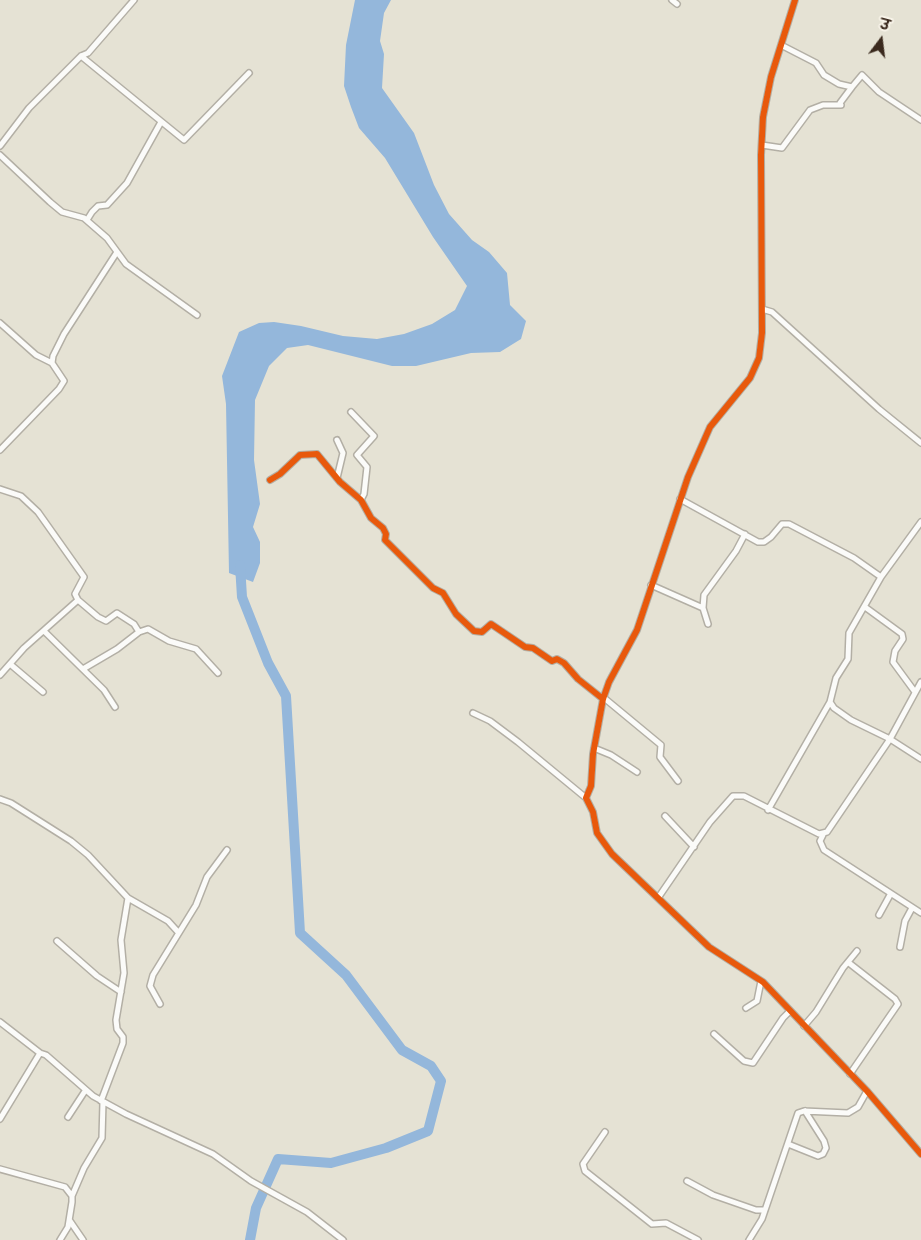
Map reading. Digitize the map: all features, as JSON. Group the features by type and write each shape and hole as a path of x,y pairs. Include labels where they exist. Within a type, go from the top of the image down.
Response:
{"street":[{"path":"0,146 29,108 81,56 88,53 134,0"},
{"path":"672,0 677,4"},
{"path":"586,798 591,786 605,699 616,669 635,635 654,586 682,501 710,427 756,369 761,347 765,310 765,102 784,46 795,0"},
{"path":"784,46 816,63 824,75 831,80 852,87"},
{"path":"81,56 161,122 186,140 249,73"},
{"path":"765,145 782,148 810,110 823,105 841,105 862,75 879,92 921,120"},
{"path":"87,220 98,206 107,206 128,183 161,122"},
{"path":"0,155 62,212 77,214 87,220 107,238 121,259 141,276 197,315"},
{"path":"52,363 53,356 64,334 117,252"},
{"path":"765,310 921,444"},
{"path":"0,323 36,355 52,363 64,381 59,389 0,450"},
{"path":"351,412 374,436 357,455 367,466 364,494 361,500"},
{"path":"337,440 344,453 337,478"},
{"path":"270,480 274,480 300,455 317,454 337,478 361,500 371,518 383,528 386,534 385,540 433,588 443,593 456,614 474,631 482,632 492,624 525,647 533,648 552,661 557,659 564,663 578,679 661,745 659,756 678,781"},
{"path":"0,489 21,496 43,516 83,574 83,579 74,594 78,600 95,615 106,621 117,613 126,618 139,632"},
{"path":"682,501 758,542 764,542 782,524 789,524 854,558 881,576"},
{"path":"768,810 830,702 836,678 848,659 849,633 881,576 921,522"},
{"path":"708,624 702,608 706,591 732,557 745,534"},
{"path":"654,586 702,608"},
{"path":"0,675 24,648 78,600"},
{"path":"865,607 902,634 902,639 895,651 893,662 915,692"},
{"path":"83,669 117,649 139,632 150,629 169,641 196,649 218,673"},
{"path":"44,632 104,690 115,707"},
{"path":"10,664 43,692"},
{"path":"921,682 890,738 820,841 824,850 921,913"},
{"path":"830,702 834,708 857,724 890,738 921,759"},
{"path":"473,713 490,722 518,742 586,798 593,812 597,833 604,845 660,896 710,947 761,981 790,1011 806,1024 921,1154"},
{"path":"597,749 637,772"},
{"path":"660,896 725,803 733,796 744,796 768,810 823,835"},
{"path":"0,799 11,803 71,841 88,855 128,898 168,922 178,932"},
{"path":"665,816 694,847"},
{"path":"160,1004 152,991 151,978 172,947 178,932 196,905 207,878 227,850"},
{"path":"879,915 890,894"},
{"path":"60,1240 70,1220 72,1196 84,1168 102,1138 102,1101 124,1043 123,1037 116,1026 124,968 122,932 128,898"},
{"path":"900,947 905,921 912,908"},
{"path":"57,941 97,976 121,992"},
{"path":"806,1024 843,968 857,951"},
{"path":"849,962 895,999 898,1004 850,1074"},
{"path":"746,1008 757,1001 761,981"},
{"path":"714,1034 744,1061 753,1063 783,1018 790,1011"},
{"path":"0,1022 53,1061 85,1091 213,1154 251,1181 307,1212 343,1240"},
{"path":"0,1120 40,1053"},
{"path":"68,1117 85,1091"},
{"path":"749,1240 759,1226 800,1112 848,1113 858,1107 867,1091"},
{"path":"788,1144 819,1156 823,1154 826,1148 824,1141 805,1111"},
{"path":"605,1132 583,1164 585,1171 652,1224 666,1223 698,1240"},
{"path":"0,1169 66,1187 72,1196"},
{"path":"686,1181 713,1195 756,1210 765,1210"},
{"path":"70,1220 83,1240"}],"water":[{"path":"355,0 391,0 384,13 380,41 384,54 382,88 414,133 434,185 449,214 472,240 489,252 507,273 510,305 526,321 521,339 500,352 471,353 416,366 392,366 308,345 287,348 269,366 255,400 254,460 260,504 253,527 260,542 260,563 253,582 229,573 226,404 222,376 239,332 259,323 274,322 343,336 377,339 404,334 432,324 455,310 467,286 433,237 385,158 359,128 344,86 346,45"}],"waterway":[{"path":"240,565 242,597 268,663 286,696 300,933 346,975 402,1050 431,1066 441,1081 428,1131 386,1148 331,1163 278,1159 256,1208 250,1240"}],"cycle path":[{"path":"795,0 771,77 763,117 761,155 762,333 759,358 750,378 710,427 688,477 637,630 609,682 603,699 593,754 591,786 586,798 593,812 597,833 612,854 709,947 763,982 867,1091 921,1154"},
{"path":"270,480 280,474 300,455 317,454 340,482 361,500 371,518 383,528 386,534 385,540 433,588 443,593 456,614 474,631 482,632 491,624 525,647 533,648 552,661 557,659 564,663 578,679 603,699"}]}
